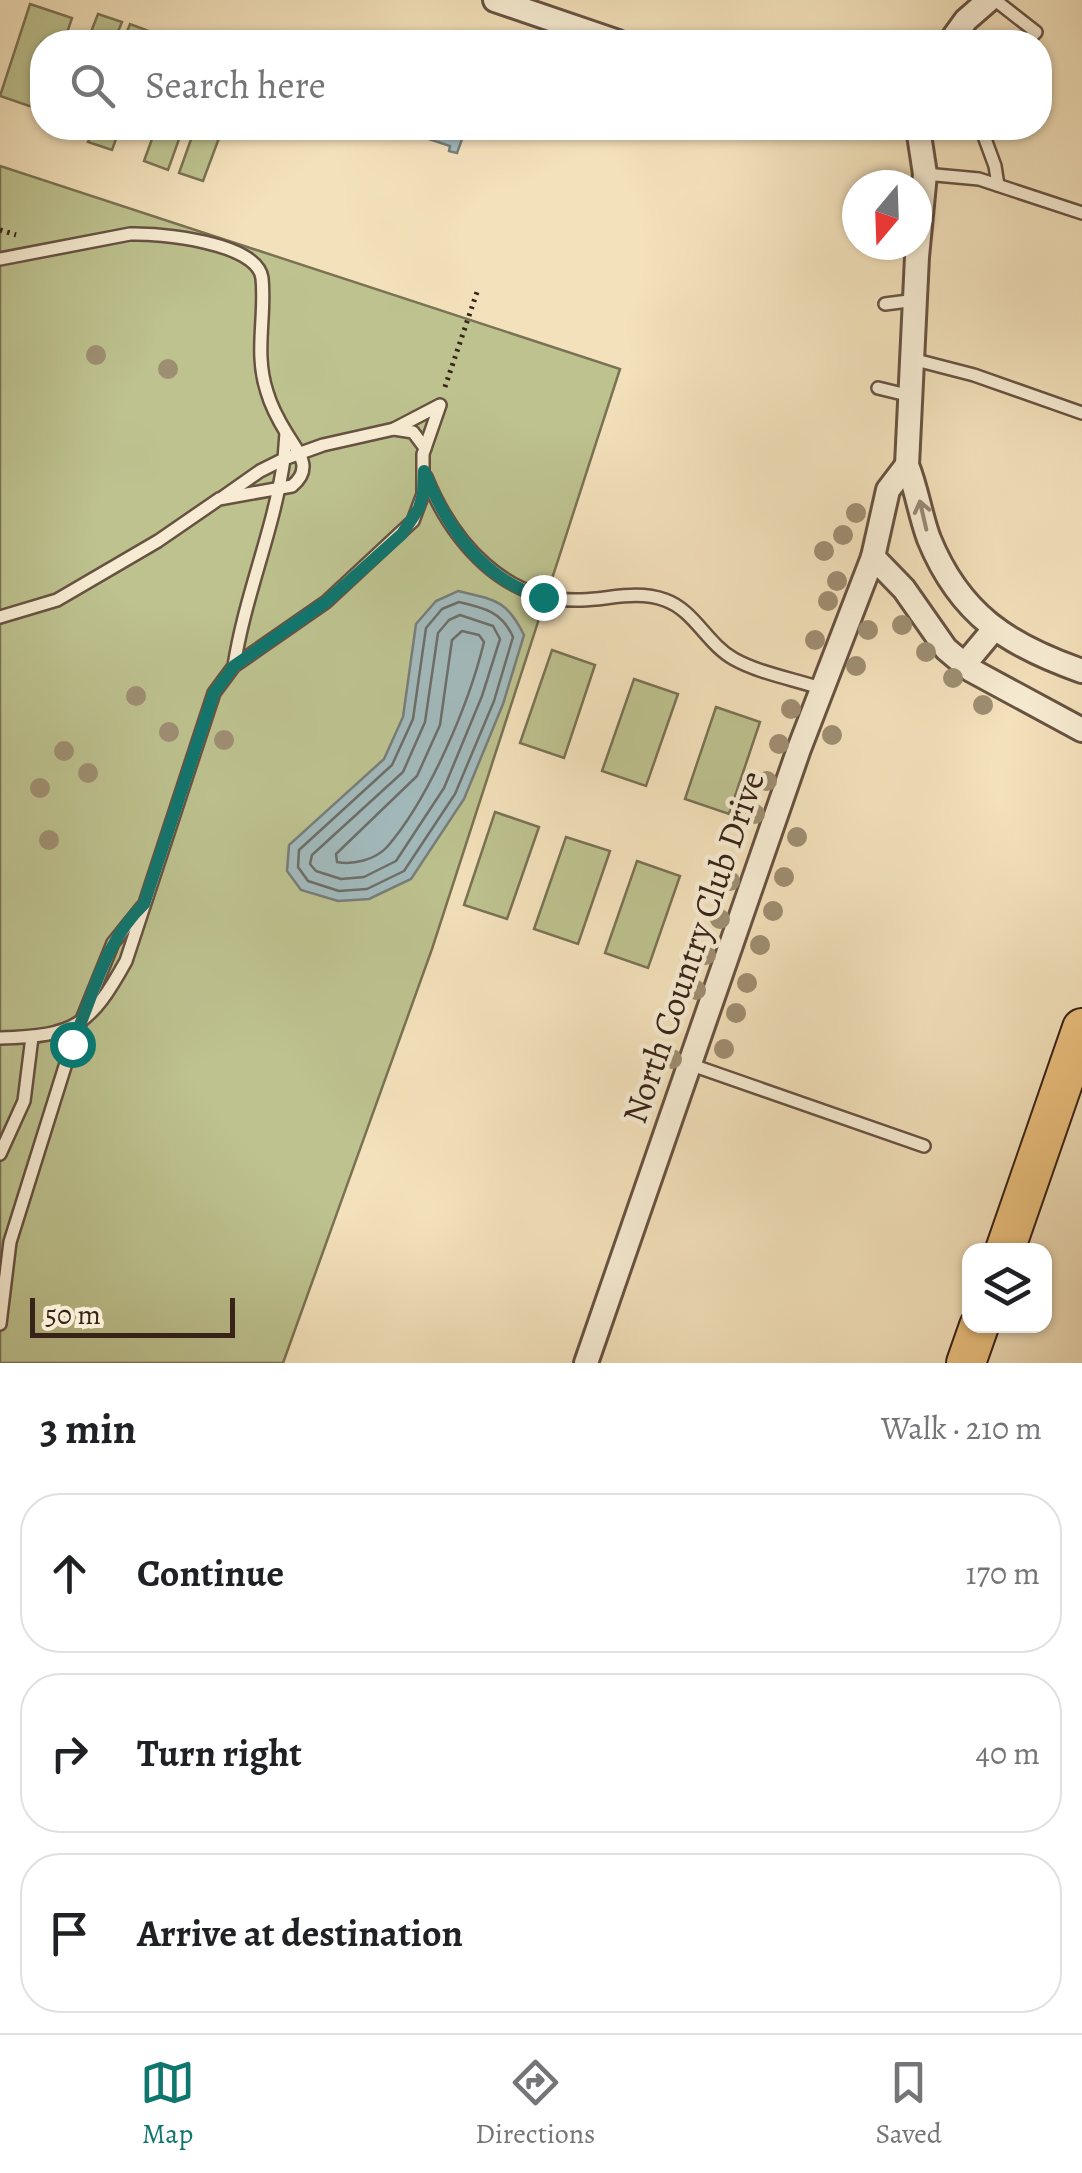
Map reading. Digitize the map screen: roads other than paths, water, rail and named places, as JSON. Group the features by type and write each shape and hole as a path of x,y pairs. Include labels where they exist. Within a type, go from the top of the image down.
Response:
{"main road":[{"path":"1007,1243 1082,1028"},
{"path":"966,1363 977,1333"}],"street":[{"path":"495,0 583,30"},
{"path":"959,30 992,0"},
{"name":"North Country Club Drive","path":"920,140 925,170"},
{"name":"North Country Club Drive","path":"919,260 907,465 929,538 941,565 976,613 994,629 1029,651 1082,671"},
{"name":"North Country Club Drive","path":"586,1363 820,688 872,556 888,490 907,465"},
{"path":"872,556 904,589 946,650 1000,688 1082,730"},
{"path":"904,589 941,565"},
{"path":"964,664 994,629"},
{"path":"1036,705 1063,707 1082,714"}],"lane":[{"path":"992,0 1033,30"},
{"path":"985,140 998,185"},
{"path":"932,174 980,178 1082,213"},
{"path":"0,259 150,233 185,236 255,264 262,278 260,363 267,392 286,433 300,452 303,473 292,486 280,490 219,500"},
{"path":"885,304 916,300"},
{"path":"912,359 974,375 1082,413"},
{"path":"878,388 911,396"},
{"path":"0,617 57,600 158,541 260,471 284,459 394,429 440,404 425,448 419,508 402,534 326,602 234,666"},
{"path":"394,429 418,435 425,448"},
{"path":"0,1038 61,1033 82,1023 104,1000 126,960 210,703 234,666 246,603 266,548 280,490 286,433"},
{"path":"424,471 437,505 472,552 513,586 558,599 646,594 671,602 734,659 820,688"},
{"path":"0,1324 10,1242 72,1044 113,943 144,904"},
{"path":"61,1033 72,1044"},
{"path":"0,1154 24,1102 32,1037"},
{"path":"689,1064 924,1146"}],"water":[{"path":"432,140 462,140 457,153 449,151 450,146"},
{"path":"458,591 498,603 511,614 524,635 503,704 464,799 411,879 369,899 338,901 301,890 287,871 289,845 384,759 403,717 416,624 436,601"}]}
